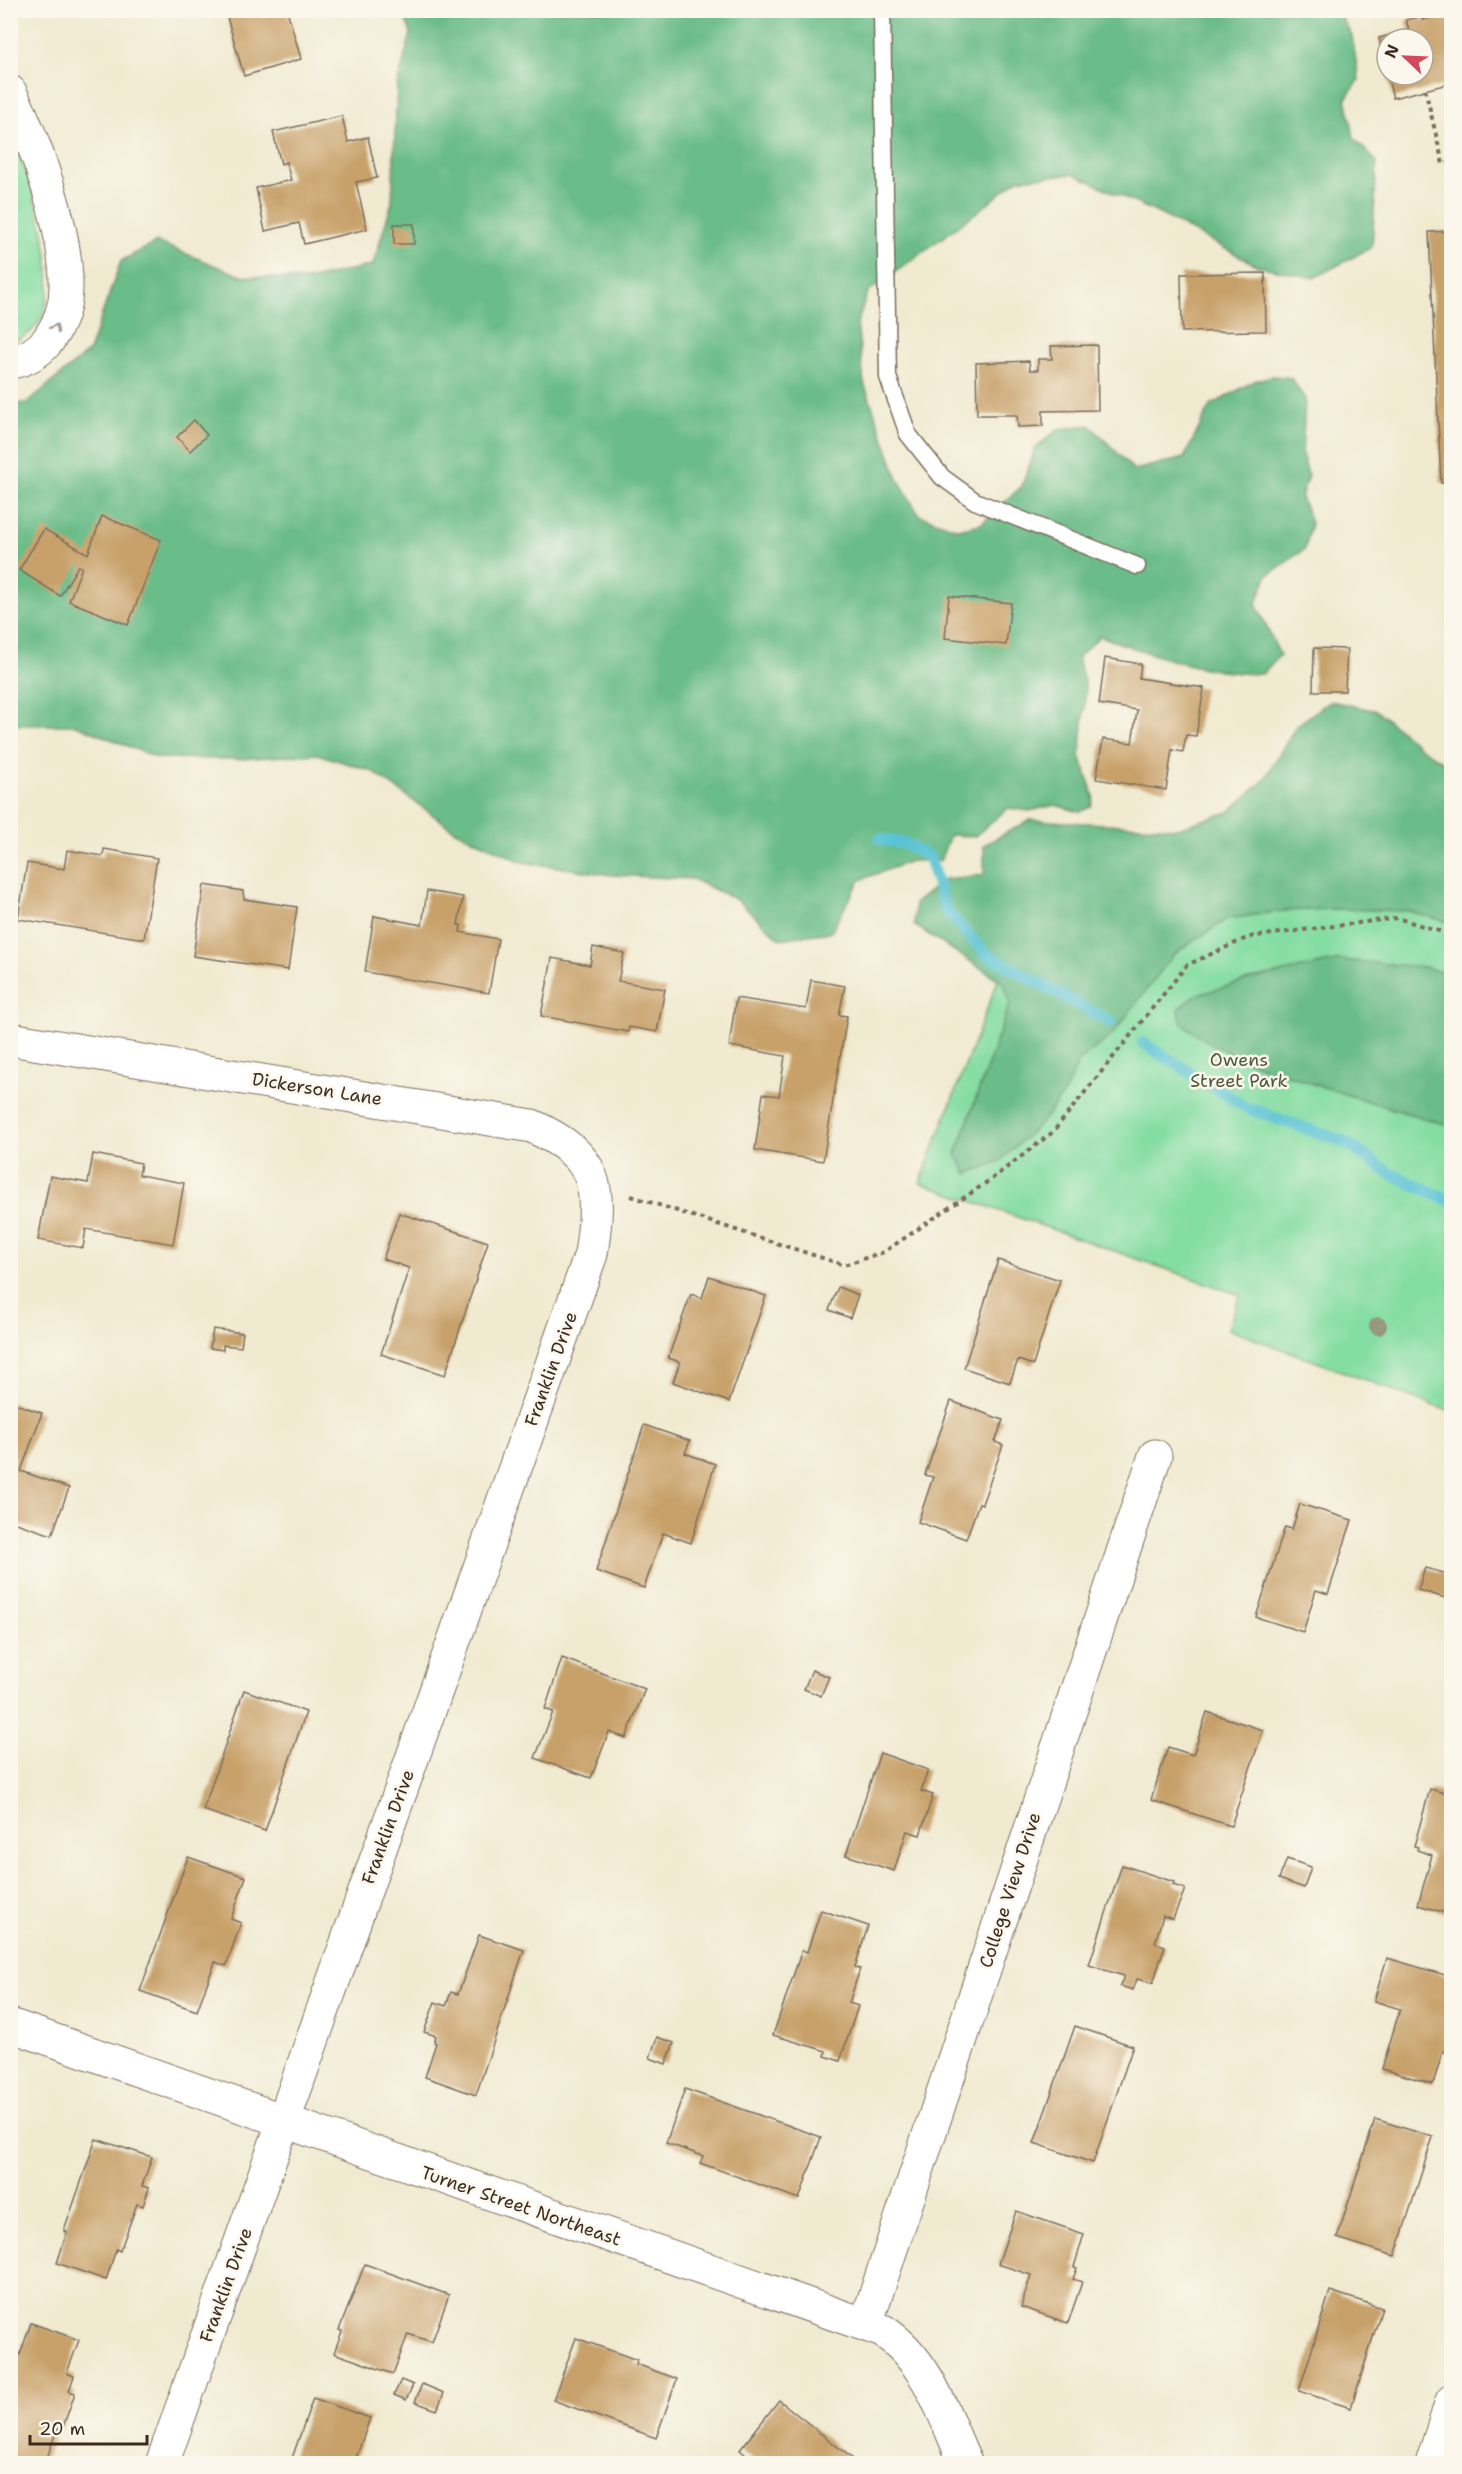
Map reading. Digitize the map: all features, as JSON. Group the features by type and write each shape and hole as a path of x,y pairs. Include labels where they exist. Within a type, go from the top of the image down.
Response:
{"street":[{"path":"10,92 43,173 61,238 66,286 63,310 56,328 42,348 29,356 10,362"},
{"name":"Dickerson Lane","path":"10,1039 532,1125 560,1139 575,1150 590,1172 595,1187"},
{"name":"Franklin Drive","path":"162,2463 591,1254 596,1222 595,1187"},
{"name":"College View Drive","path":"866,2324 1155,1456"},
{"name":"Turner Street Northeast","path":"10,2025 866,2324 899,2341 912,2354 926,2376 966,2463"},
{"path":"1432,2463 1452,2401"}],"lane":[{"path":"882,10 888,377 908,434 942,477 975,501 1137,566"}],"path":[{"path":"1412,10 1414,18"},
{"path":"1425,89 1443,164 1452,162"},
{"path":"595,1187 635,1197 844,1264 884,1252 993,1178 1053,1132 1187,965 1249,937 1397,918 1452,935"}],"green space":[{"path":"402,11 1340,11 1352,36 1359,80 1346,98 1354,138 1377,162 1372,247 1314,278 1258,266 1162,215 1074,174 1018,179 976,213 868,292 857,323 864,383 898,479 919,515 958,529 981,524 1022,486 1035,449 1058,429 1090,425 1134,470 1184,458 1210,406 1254,381 1273,376 1291,378 1305,399 1302,454 1308,475 1301,497 1311,523 1305,549 1267,576 1256,604 1280,655 1262,674 1220,671 1180,662 1100,636 1078,657 1086,690 1080,757 1094,796 1092,806 1080,812 1055,805 1029,811 1008,808 975,836 950,835 940,861 911,861 860,880 831,932 780,939 737,900 692,879 612,875 522,862 454,830 372,771 317,754 238,759 157,758 76,725 11,725 11,404 27,403 89,351 121,261 157,242 241,276 307,280 373,265 392,202 397,85 411,33"},
{"path":"10,130 38,213 46,246 49,278 45,307 34,329 11,342"},
{"path":"1330,701 1377,711 1422,749 1451,767 1451,923 1408,911 1331,909 1284,911 1227,919 1174,954 1111,1036 1079,1061 1064,1093 1042,1122 1000,1161 967,1174 956,1154 1010,1003 1004,983 914,925 915,903 945,879 984,875 984,845 1030,820 1177,828 1229,812 1264,780 1296,726"},
{"name":"Owens Street Park","path":"1053,837 1451,894 1451,1412 1228,1329 1240,1295 920,1183"},
{"path":"1339,960 1425,967 1451,975 1451,1126 1261,1066 1229,1053 1181,1023 1179,1009 1194,996 1252,979"}],"building":[{"path":"225,10 287,10 301,59 244,76"},
{"path":"1452,13 1452,83 1393,98 1390,87 1435,87 1435,27 1408,27 1406,20 1422,16 1422,20"},
{"path":"342,116 348,142 368,137 377,178 356,182 367,229 304,244 299,223 265,231 256,188 291,180 286,162 281,164 273,132"},
{"path":"394,224 414,224 414,244 394,244"},
{"path":"1452,231 1452,483 1441,483 1429,232"},
{"path":"1265,273 1266,331 1182,332 1181,274"},
{"path":"1097,345 1098,410 1043,411 1043,426 1018,427 1017,415 977,415 976,363 1029,361 1030,370 1038,370 1038,359 1052,359 1051,346"},
{"path":"194,420 207,435 190,451 177,437"},
{"path":"102,516 161,540 128,625 69,601 82,567 78,566 60,596 19,570 44,529 88,554"},
{"path":"949,596 1011,603 1006,645 945,638"},
{"path":"1314,648 1347,649 1345,691 1313,691"},
{"path":"1105,658 1141,664 1139,678 1204,688 1196,736 1186,735 1183,752 1172,750 1166,790 1096,779 1103,739 1132,743 1137,710 1099,704"},
{"path":"104,849 157,858 144,939 18,919 27,863 64,869 67,850 103,856"},
{"path":"204,885 243,891 244,899 297,907 288,970 193,956"},
{"path":"427,891 463,897 458,925 461,925 460,932 498,939 489,993 365,972 374,916 422,925"},
{"path":"593,947 624,953 618,981 665,989 657,1032 629,1027 628,1032 541,1016 552,958 590,965"},
{"path":"811,980 845,986 839,1015 847,1016 823,1161 755,1150 763,1094 779,1096 785,1056 729,1046 736,998 806,1009"},
{"path":"93,1154 141,1163 139,1175 184,1183 173,1244 86,1229 83,1248 38,1240 50,1176 88,1183"},
{"path":"399,1213 488,1242 445,1375 381,1354 409,1268 383,1259"},
{"path":"998,1260 1060,1280 1033,1365 1018,1360 1010,1383 964,1368"},
{"path":"709,1276 766,1296 729,1402 673,1382 680,1362 668,1358 691,1294 702,1298"},
{"path":"838,1287 858,1295 850,1318 829,1310"},
{"path":"213,1329 243,1333 241,1347 223,1345 223,1350 210,1348"},
{"path":"951,1401 1003,1420 995,1442 1003,1445 982,1504 979,1503 966,1539 918,1522 933,1477 925,1475"},
{"path":"10,1402 42,1413 21,1471 69,1488 52,1535 10,1521"},
{"path":"644,1425 690,1441 685,1453 715,1464 691,1543 663,1533 644,1588 596,1571"},
{"path":"1300,1504 1352,1520 1328,1594 1316,1590 1303,1632 1256,1617 1285,1527 1292,1529"},
{"path":"1425,1568 1452,1575 1452,1600 1418,1590"},
{"path":"562,1658 645,1689 626,1738 609,1732 591,1778 535,1758 553,1712 545,1709"},
{"path":"812,1670 829,1677 821,1696 804,1689"},
{"path":"244,1690 306,1712 265,1831 203,1810"},
{"path":"1207,1712 1263,1730 1231,1826 1151,1800 1168,1747 1193,1755"},
{"path":"880,1753 928,1770 921,1791 933,1795 920,1835 907,1831 894,1871 846,1855"},
{"path":"1430,1789 1452,1795 1452,1915 1418,1905 1432,1855 1417,1850 1418,1847 1414,1846"},
{"path":"188,1857 246,1877 231,1919 241,1923 226,1966 215,1962 197,2011 140,1991"},
{"path":"1287,1859 1311,1867 1304,1888 1279,1879"},
{"path":"1122,1865 1174,1882 1173,1885 1185,1889 1173,1919 1163,1916 1155,1943 1165,1946 1153,1983 1137,1979 1133,1990 1120,1986 1124,1976 1089,1965"},
{"path":"821,1910 868,1926 855,1967 860,1969 849,2003 858,2006 840,2061 825,2056 826,2051 773,2035 802,1950 807,1952"},
{"path":"479,1935 524,1950 476,2095 425,2077 436,2043 434,2042 436,2036 424,2032 435,2002 446,2006 451,1992 458,1994"},
{"path":"1387,1958 1452,1977 1452,2054 1443,2051 1433,2084 1382,2069 1400,2009 1374,2001"},
{"path":"1075,2026 1133,2046 1093,2163 1034,2143"},
{"path":"657,2037 674,2043 666,2064 650,2058"},
{"path":"685,2089 821,2137 799,2199 700,2163 703,2156 666,2143"},
{"path":"1375,2119 1433,2137 1395,2256 1337,2238"},
{"path":"96,2139 152,2157 142,2186 149,2188 143,2206 137,2204 120,2251 116,2249 106,2280 57,2263 67,2232 64,2231"},
{"path":"1016,2211 1084,2234 1074,2267 1077,2268 1073,2279 1082,2282 1068,2323 1021,2307 1031,2275 998,2264"},
{"path":"365,2264 449,2295 432,2342 408,2334 393,2374 334,2353 342,2331 339,2330"},
{"path":"1330,2291 1382,2308 1351,2408 1299,2391"},
{"path":"31,2323 79,2340 67,2373 74,2376 69,2391 75,2393 62,2430 57,2429 45,2464 10,2464 10,2370 14,2372"},
{"path":"576,2338 637,2360 636,2364 677,2379 656,2438 553,2400"},
{"path":"401,2380 413,2385 406,2400 394,2395"},
{"path":"422,2384 444,2393 437,2410 415,2402"},
{"path":"313,2398 370,2418 354,2464 290,2464"},
{"path":"779,2400 859,2464 757,2464 740,2450"}],"waterway":[{"path":"880,839 906,844 929,857 946,911 987,955 1111,1022"},
{"path":"1143,1043 1247,1108 1345,1142 1389,1173 1452,1202"}]}
